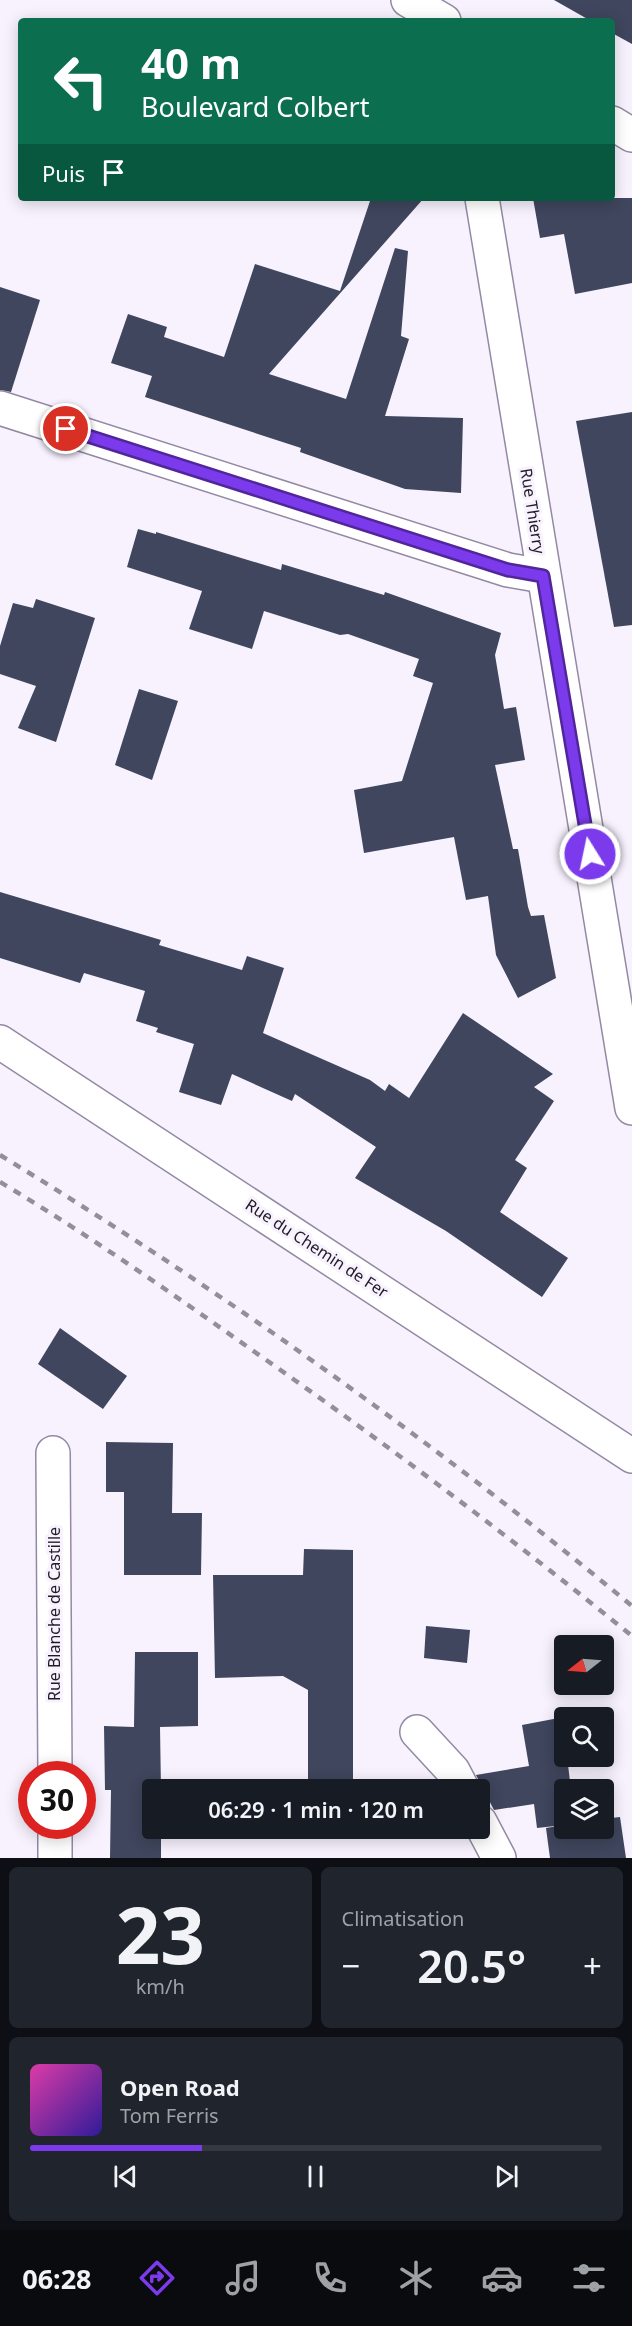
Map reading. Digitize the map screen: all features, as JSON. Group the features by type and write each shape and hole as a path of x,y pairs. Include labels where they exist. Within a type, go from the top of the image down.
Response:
{"street":[{"path":"408,0 439,18"},
{"path":"615,125 632,135"},
{"name":"Rue Thierry","path":"482,201 632,1108"},
{"path":"0,408 508,570 543,576"},
{"name":"Rue du Chemin de Fer","path":"0,1042 632,1456"},
{"name":"Rue Blanche de Castille","path":"53,1453 55,1761"},
{"path":"417,1732 453,1771 457,1779"},
{"path":"55,1839 56,1858"},
{"path":"489,1839 499,1858"}],"building":[{"path":"554,0 632,0 632,44 615,35 615,18 586,18"},
{"path":"615,198 632,198 632,283 575,294 564,234 540,238 534,201 615,201"},
{"path":"370,201 421,201 269,374 346,399 395,248 408,251 401,336 409,339 385,416 463,418 461,493 405,489 300,452 301,448 145,397 152,376 111,363 128,314 167,327 164,337 224,357 255,264 340,291"},
{"path":"0,287 40,300 11,392 0,390"},
{"path":"632,412 632,625 614,627 576,421"},
{"path":"138,529 156,534 156,532 281,570 282,564 384,595 385,592 501,633 495,655 504,709 516,707 525,760 495,765 513,849 518,849 528,907 531,916 544,915 556,978 518,998 496,955 488,896 466,900 454,837 364,853 354,790 402,781 433,683 413,676 419,659 348,634 340,635 264,611 252,649 189,629 202,591 127,567"},
{"path":"36,599 95,618 56,742 18,728 36,686 0,674 0,646 13,603 33,608"},
{"path":"139,689 178,701 152,780 115,765"},
{"path":"0,892 161,940 159,945 242,970 247,956 284,968 263,1033 370,1080 385,1091 389,1084 409,1098 463,1013 553,1074 534,1087 554,1101 515,1160 527,1168 500,1212 568,1258 542,1297 446,1231 355,1178 376,1147 295,1094 292,1101 232,1074 221,1105 179,1092 194,1044 156,1032 158,1028 136,1021 145,991 84,973 80,983 0,958"},
{"path":"60,1328 127,1376 103,1409 38,1364"},
{"path":"106,1442 173,1443 172,1513 202,1513 201,1575 124,1575 124,1492 106,1492"},
{"path":"304,1549 353,1550 353,1779 308,1779 308,1690 283,1676 215,1678 213,1575 303,1575"},
{"path":"426,1626 470,1630 467,1663 424,1658"},
{"path":"135,1652 198,1652 198,1726 160,1727 161,1779 142,1779 142,1839 161,1839 161,1858 110,1858 111,1790 105,1790 104,1726 134,1727"},
{"path":"554,1719 554,1767 568,1767 570,1779 554,1779 554,1826 537,1828 534,1804 494,1810 490,1802 490,1779 478,1779 476,1775 529,1766 522,1725"},
{"path":"620,1817 626,1858 550,1858 546,1828 554,1827 554,1839 614,1839 614,1818"}],"railway":[{"path":"0,1155 164,1259 324,1369 480,1485 632,1606"},
{"path":"0,1182 128,1264 349,1419 492,1526 632,1636"}],"route":[{"path":"66,429 508,570 543,576 590,854"}]}
